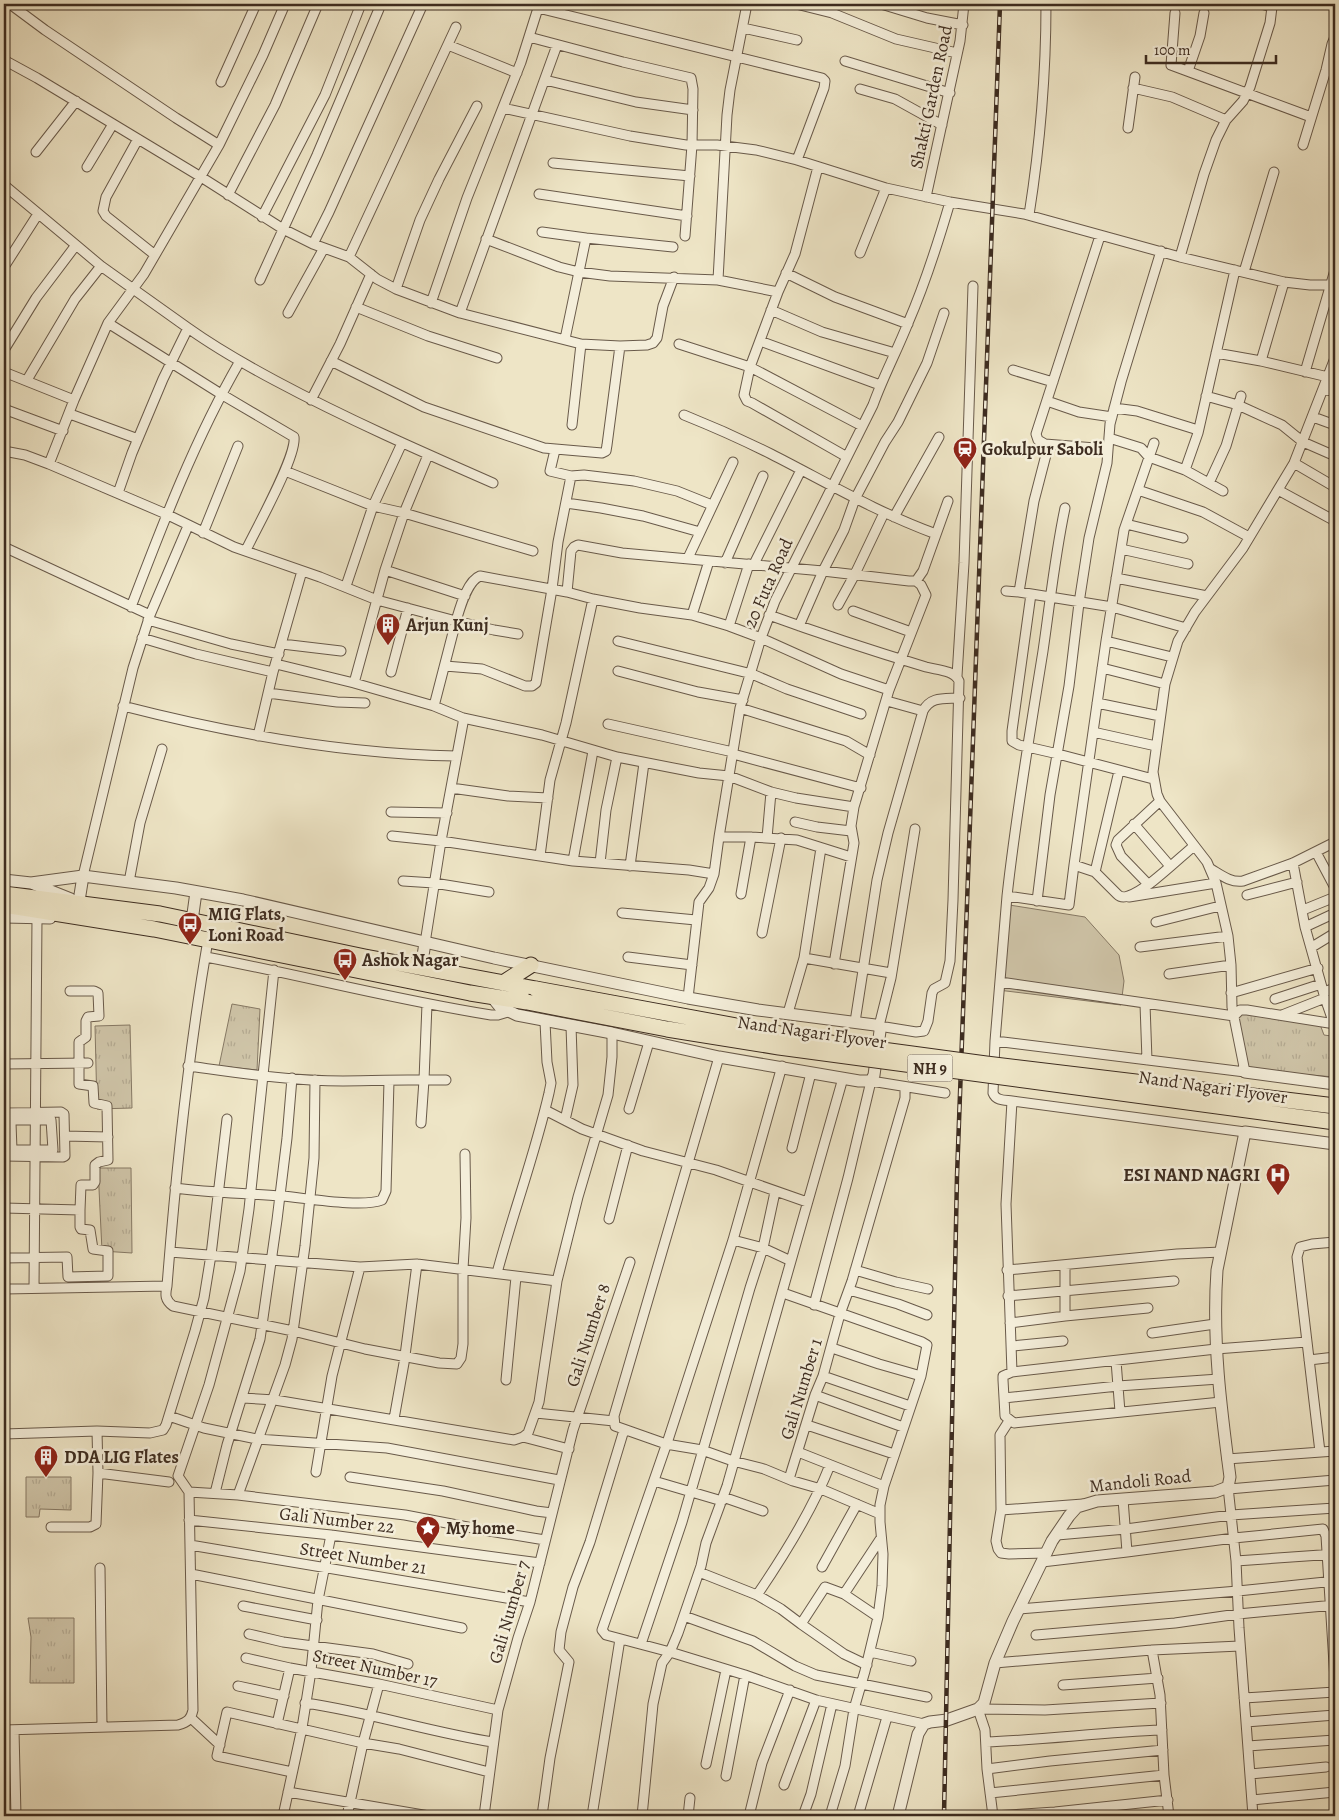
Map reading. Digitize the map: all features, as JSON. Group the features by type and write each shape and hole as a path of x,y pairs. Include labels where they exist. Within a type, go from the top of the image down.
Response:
{"highway":[{"name":"NH 9","path":"4,894 30,901 83,908 160,914 503,983"},
{"name":"NH 9","path":"4,906 30,901"},
{"name":"NH 9","path":"83,908 208,940 492,997"},
{"path":"503,983 531,965"},
{"name":"Nand Nagari Flyover","path":"503,983 823,1042 986,1064 1335,1106"},
{"name":"Nand Nagari Flyover","path":"492,997 779,1047 1335,1122"}],"street":[{"path":"10,4 45,30 219,145"},
{"path":"221,82 256,4"},
{"path":"49,464 74,400 108,323 144,274 219,145 263,55 285,4"},
{"path":"228,195 275,105 318,4"},
{"path":"262,217 325,95 361,4"},
{"path":"313,244 423,4"},
{"path":"718,280 729,98 747,4"},
{"path":"796,4 832,13 896,39 957,53"},
{"path":"881,4 927,18 963,25"},
{"name":"Shakti Garden Road","path":"926,197 950,93 963,25 964,4"},
{"path":"1029,215 1036,172 1045,75 1046,4"},
{"path":"1180,257 1216,140 1226,120 1250,87 1270,23 1272,7 1260,4"},
{"path":"432,303 468,198 517,73 539,6 714,50 736,58 818,76 825,81 824,88 797,160"},
{"path":"260,280 317,155 380,9"},
{"path":"1175,13 1171,65 1311,117"},
{"path":"1188,71 1203,26 1204,13"},
{"path":"349,257 420,100 456,27"},
{"path":"743,28 797,40"},
{"path":"529,37 691,78 693,89 692,145 685,236"},
{"path":"1303,145 1335,37"},
{"path":"448,45 517,73"},
{"path":"460,312 557,45"},
{"path":"4,60 76,101 283,229 313,244 349,257 371,274 396,289 432,303 580,344 620,346 647,344 653,343 657,338 663,306 674,277"},
{"path":"845,61 950,93"},
{"path":"1128,128 1135,76"},
{"path":"545,80 636,102 693,110"},
{"path":"1133,88 1172,97 1226,120"},
{"path":"860,89 895,99 942,125"},
{"path":"36,152 76,101"},
{"path":"396,289 420,220 477,106"},
{"path":"503,108 630,136 692,145 726,146 756,150 797,160 886,188 950,202 1029,215 1100,236 1284,282 1333,285"},
{"path":"87,167 113,124"},
{"path":"138,139 106,197 103,211 106,216 155,255"},
{"path":"553,163 690,176"},
{"path":"818,167 795,254 778,292 750,367 744,395 747,401 847,457"},
{"path":"1185,470 1198,430 1216,353 1240,271 1274,172"},
{"path":"4,185 101,266 188,328 240,361 311,400 493,483"},
{"path":"860,253 886,188"},
{"path":"539,194 687,216"},
{"name":"20 Futa Road","path":"688,998 699,902 710,888 714,874 718,837 742,704 761,638 769,615 791,568 873,405 880,385 908,324 935,252 950,202"},
{"path":"4,267 38,214"},
{"path":"542,232 673,247"},
{"path":"1100,236 1036,434 1038,440 1045,444 1108,449"},
{"path":"565,339 586,238"},
{"path":"486,239 559,267 579,272 610,276 718,280 778,292"},
{"path":"4,350 36,298 76,245"},
{"path":"288,313 324,248"},
{"path":"1037,901 1050,795 1069,686 1089,538 1108,449 1113,412 1161,251"},
{"path":"27,380 75,299 101,266"},
{"path":"1305,372 1333,285 1335,270"},
{"path":"786,273 835,297 908,324"},
{"path":"311,400 371,274"},
{"path":"1261,361 1284,282"},
{"path":"4,917 30,901 83,876 196,892 688,998 916,1032 924,1031 928,1021 934,989 945,983 950,961 960,698 957,676 964,563 973,286"},
{"path":"356,307 428,336 497,358"},
{"path":"771,310 822,332 895,353"},
{"path":"799,626 823,571 844,530 855,499 885,442 898,422 926,363 944,313"},
{"path":"108,323 294,437 295,444 285,471 246,550"},
{"path":"118,493 138,439 188,328"},
{"path":"760,341 880,385"},
{"path":"572,425 580,344"},
{"path":"679,344 750,367 862,426"},
{"path":"331,361 424,407 544,448 602,453 606,450 620,346"},
{"path":"1216,353 1261,361 1328,377"},
{"path":"1245,1072 1231,993 1228,936 1216,883 1211,869 1160,801 1154,779 1156,746 1166,684 1178,641 1249,537 1294,463 1335,359"},
{"path":"130,607 166,514 221,394 240,361"},
{"path":"1013,370 1053,382"},
{"path":"4,372 74,400"},
{"path":"1324,389 1335,392"},
{"path":"1206,396 1240,401 1282,425 1302,442 1335,456"},
{"path":"1047,401 1079,412 1137,412 1198,430"},
{"path":"1209,483 1226,446 1240,401"},
{"path":"4,409 63,431"},
{"path":"70,414 138,439"},
{"path":"684,415 770,453 884,513 936,534"},
{"path":"1313,416 1335,425"},
{"path":"894,517 939,437"},
{"path":"1109,438 1141,448 1149,457 1185,470 1224,491"},
{"path":"346,586 373,506 402,443"},
{"path":"1007,896 1069,905 1088,763 1121,549 1126,524 1154,443"},
{"path":"1019,592 1034,502 1047,450 1045,444"},
{"path":"203,532 238,446"},
{"path":"555,450 550,471 572,476 584,475 634,481 677,491 712,505"},
{"path":"4,451 49,464 166,514 234,547 346,586 377,600 456,621 518,634"},
{"path":"354,683 384,570 404,513 428,455"},
{"path":"688,558 733,462"},
{"path":"1294,463 1335,487"},
{"path":"730,626 752,564 801,470"},
{"path":"285,471 373,506 404,513 533,552"},
{"path":"445,666 482,669 525,686 532,686 536,683 558,542 572,476"},
{"path":"725,563 763,476"},
{"path":"1138,490 1204,512 1249,537"},
{"path":"1278,490 1335,521"},
{"path":"916,581 923,571 948,501"},
{"path":"566,504 602,508 643,516 700,532"},
{"path":"1065,508 1058,538 1051,599 1007,896 992,1093 997,1099 1012,1102 1335,1144"},
{"path":"838,605 884,513"},
{"path":"1126,524 1183,538"},
{"path":"4,880 30,901 83,908 83,876 123,706 149,618 188,526"},
{"path":"567,592 571,551 578,545 622,553 916,581 921,586 926,596 889,690 854,808 851,831 855,839 834,964"},
{"path":"4,546 149,618 231,644 279,654"},
{"path":"1121,549 1188,564"},
{"path":"692,615 709,561"},
{"path":"384,570 465,596"},
{"path":"258,736 302,571"},
{"path":"434,706 456,621 472,581 480,576 567,592 593,599 692,615 730,626 841,674 889,690"},
{"path":"1116,578 1207,596"},
{"path":"1006,591 1112,608 1186,628"},
{"path":"1031,594 1011,737 1014,743 1154,779"},
{"path":"540,856 550,780 561,741 593,599"},
{"path":"391,672 408,608"},
{"path":"853,611 911,632"},
{"path":"769,615 836,640 953,673 957,676"},
{"path":"142,638 196,654 354,683 434,706 464,718 561,741 616,757 729,776 771,792 854,808"},
{"path":"618,641 752,674 787,689 861,714"},
{"path":"1106,641 1172,657"},
{"path":"282,644 341,651"},
{"path":"1102,668 1166,684"},
{"path":"618,670 742,704 846,741 870,755"},
{"path":"268,693 337,702 365,703"},
{"path":"855,1022 877,880 888,833 923,711 929,702 935,699 960,698"},
{"path":"887,701 923,711"},
{"path":"1097,703 1160,716"},
{"path":"123,706 187,723 361,752 456,756"},
{"path":"421,968 441,842 456,756 462,738 464,718"},
{"path":"608,724 733,753 861,788"},
{"path":"1093,732 1156,746"},
{"path":"129,882 140,822 162,749"},
{"path":"573,861 593,751"},
{"path":"600,863 606,810 616,757"},
{"path":"630,866 644,763"},
{"path":"1095,872 1119,771"},
{"path":"451,788 508,796 548,798"},
{"path":"767,838 771,792"},
{"path":"1148,884 1117,849 1118,840 1160,801"},
{"path":"391,812 446,813"},
{"path":"795,822 851,831"},
{"path":"1134,824 1170,866"},
{"path":"814,1305 874,1075 880,1031 879,1026 891,973 915,829"},
{"path":"392,836 573,861 689,870 714,874"},
{"path":"718,837 797,840 851,857"},
{"path":"741,894 751,837"},
{"path":"762,933 781,838"},
{"path":"1211,869 1228,880 1238,882 1293,864 1335,842"},
{"path":"1126,897 1148,884 1194,846"},
{"path":"788,1013 804,958 821,848"},
{"path":"1316,852 1334,881"},
{"path":"1234,1016 1240,1010 1335,1024 1306,927 1293,864"},
{"path":"1074,865 1095,872 1121,897 1137,897 1216,883"},
{"path":"403,881 434,883 489,892"},
{"path":"1247,895 1297,882"},
{"path":"192,921 196,892"},
{"path":"1303,910 1335,897"},
{"path":"30,901 36,1064 34,1288"},
{"path":"1156,922 1220,906"},
{"path":"622,913 696,920"},
{"path":"1306,927 1335,913"},
{"path":"1312,947 1335,933"},
{"path":"1140,947 1228,936"},
{"path":"208,940 188,1066 175,1188 166,1294 167,1302 173,1306 341,1343 439,1363 454,1364 459,1362 463,1344 463,1269 466,1218 465,1154"},
{"path":"206,957 427,1004 491,1015 508,1012"},
{"path":"628,957 692,965"},
{"path":"804,958 891,973"},
{"path":"1168,974 1231,965"},
{"path":"1231,993 1318,968"},
{"path":"4,1730 178,1724 186,1722 191,1718 193,1710 189,1492 178,1476 196,1425 228,1318 242,1258 251,1195 274,970"},
{"path":"1000,982 1234,1016"},
{"path":"1275,999 1335,988"},
{"path":"4,1258 67,1257 68,1277 108,1276 108,1251 93,1249 90,1230 81,1230 80,1227 81,1184 93,1184 95,1182 95,1165 108,1160 107,1106 94,1103 93,1086 79,1084 84,1063 79,1042 86,1037 86,1020 88,1017 98,1016 98,993 94,991 70,991"},
{"path":"1282,1015 1324,991"},
{"path":"492,997 500,1007 508,1012 545,1022 612,1033 719,1057 782,1066 859,1081 871,1081 945,1093"},
{"path":"420,1124 427,1004"},
{"path":"1146,1004 1147,1060"},
{"path":"497,1273 515,1207 532,1160 551,1083 547,1062 545,1022"},
{"path":"565,1120 573,1086 571,1026"},
{"path":"242,1398 272,1400 514,1440 523,1437 528,1432 540,1402 557,1281 578,1196 608,1095 612,1057 612,1033"},
{"path":"995,1041 1332,1084 1335,1074"},
{"path":"629,1109 649,1042"},
{"path":"719,1057 614,1416 615,1426 666,1444 702,1450 733,1462 764,1469 821,1489 880,1514"},
{"path":"4,1064 84,1063"},
{"path":"188,1066 263,1077 315,1080 446,1080"},
{"path":"782,1066 733,1240 654,1481 602,1627 603,1633 620,1640 670,1652 745,1675 816,1700 924,1724 946,1720 976,1710 1046,1710 1161,1703"},
{"path":"792,1148 811,1073"},
{"path":"215,1493 260,1339 280,1196 292,1078"},
{"path":"642,1816 653,1704 662,1663 670,1652 684,1616 706,1544 723,1499 783,1293 806,1202 843,1078"},
{"path":"238,1495 285,1365 293,1331 314,1158 315,1080"},
{"path":"175,1188 218,1193 376,1203 382,1200 386,1191 389,1080"},
{"name":"Gali Number 1","path":"884,1486 798,1452 815,1395 832,1348 840,1314 856,1270 905,1098 905,1087"},
{"path":"1012,1102 1006,1204 1012,1372"},
{"path":"545,1110 596,1134 716,1170 806,1202"},
{"path":"60,1112 64,1114 65,1156 63,1158 12,1150 10,1123 12,1120 35,1116 60,1112"},
{"path":"4,1113 35,1116 52,1121 53,1149 52,1151 35,1154 4,1156"},
{"path":"4,1434 97,1430 157,1432 162,1430 200,1312 211,1255 227,1119"},
{"path":"1245,1132 1217,1270 1215,1324 1221,1402 1230,1477 1229,1488 1236,1561 1240,1646 1253,1816"},
{"path":"65,1136 108,1137"},
{"path":"609,1219 628,1145"},
{"path":"641,1644 682,1522 763,1248 775,1192"},
{"path":"4,1208 80,1210"},
{"path":"733,1240 763,1248 791,1261"},
{"path":"1320,1452 1298,1252 1300,1247 1304,1245 1335,1242"},
{"path":"170,1252 360,1267 417,1264 557,1281"},
{"path":"1007,1270 1176,1254 1220,1252"},
{"name":"Gali Number 8","path":"577,1419 630,1262"},
{"path":"394,1419 405,1356 417,1264"},
{"path":"1065,1265 1065,1316"},
{"path":"316,1472 332,1376 360,1267"},
{"path":"856,1270 928,1289"},
{"path":"506,1380 516,1277"},
{"path":"1008,1296 1174,1281"},
{"path":"4,1289 167,1286"},
{"path":"849,1290 898,1304 927,1315"},
{"path":"783,1293 927,1345 921,1376 884,1486 880,1514 883,1554 882,1586 878,1617 854,1709 844,1766 830,1816"},
{"path":"1010,1323 1148,1308"},
{"path":"1152,1333 1215,1324"},
{"path":"1012,1346 1063,1340"},
{"path":"1221,1402 1014,1423 1005,1416 1003,1376 1012,1372 1116,1360 1216,1349 1307,1342"},
{"path":"832,1348 921,1376"},
{"path":"1309,1360 1335,1357"},
{"path":"1116,1360 1120,1412"},
{"path":"823,1376 910,1406"},
{"path":"1004,1398 1118,1386 1219,1379"},
{"path":"815,1395 903,1427"},
{"path":"536,1414 614,1421"},
{"path":"168,1416 204,1428 257,1439 320,1442 394,1450 559,1480"},
{"name":"Gali Number 7","path":"484,1816 498,1710 530,1602 559,1480 577,1419"},
{"path":"1009,1421 1000,1435 1001,1510 996,1541 1001,1553 1044,1557 1127,1552 1324,1529 1331,1554 1335,1680"},
{"path":"807,1425 894,1454"},
{"path":"52,1527 90,1527 96,1524 97,1430"},
{"path":"542,1816 550,1758 569,1662 559,1650 561,1632 573,1587 590,1542 624,1430"},
{"path":"523,1437 569,1449"},
{"path":"1227,1459 1335,1451"},
{"path":"789,1479 798,1452"},
{"path":"757,1595 803,1522 821,1489 830,1465"},
{"path":"98,1474 169,1482"},
{"path":"350,1477 443,1491 552,1513"},
{"path":"1229,1488 1335,1480"},
{"path":"654,1481 763,1511"},
{"name":"Mandoli Road","path":"976,1710 984,1703 995,1663 1044,1557 1068,1516 1077,1507 1085,1503 1215,1492 1229,1488"},
{"path":"189,1492 238,1495 406,1514 446,1524 545,1540"},
{"path":"1123,1499 1127,1552"},
{"path":"1001,1510 1085,1503"},
{"path":"822,1568 857,1504"},
{"path":"1057,1535 1126,1529 1231,1515 1335,1508"},
{"name":"Gali Number 22","path":"189,1520 331,1535 540,1563"},
{"path":"283,1816 302,1728 311,1671 318,1600 331,1535"},
{"path":"844,1594 881,1538"},
{"name":"Street Number 21","path":"190,1545 324,1569 530,1602"},
{"path":"1236,1561 1331,1554"},
{"path":"100,1568 102,1727"},
{"path":"699,1572 757,1595 781,1609 844,1654 867,1664"},
{"path":"191,1574 462,1628"},
{"path":"1019,1609 1238,1591 1332,1581"},
{"path":"801,1624 825,1587 844,1594 878,1617"},
{"path":"243,1606 317,1620"},
{"path":"1036,1635 1175,1623 1238,1614 1333,1606"},
{"path":"684,1616 753,1641 795,1666 816,1675 927,1697"},
{"path":"249,1634 283,1642 373,1654 408,1664"},
{"path":"592,1816 620,1640"},
{"path":"995,1663 1152,1650 1240,1646"},
{"path":"1152,1650 1161,1703 1164,1775 1169,1816"},
{"path":"870,1652 911,1661"},
{"name":"Street Number 17","path":"246,1658 498,1710"},
{"path":"278,1724 290,1668"},
{"path":"706,1764 726,1670"},
{"path":"726,1776 734,1742 745,1675"},
{"path":"1063,1685 1158,1678"},
{"path":"347,1816 363,1743 379,1684"},
{"path":"238,1686 284,1696"},
{"path":"749,1816 762,1763 790,1690"},
{"path":"1244,1698 1335,1692"},
{"path":"784,1785 816,1700"},
{"path":"305,1703 371,1715 449,1735 493,1742"},
{"path":"804,1816 832,1704"},
{"path":"976,1710 985,1730 987,1769 993,1816 1054,1812 1168,1800"},
{"path":"292,1772 217,1756 228,1712 363,1743 399,1749 489,1772"},
{"path":"1246,1722 1335,1715"},
{"path":"858,1816 887,1717"},
{"path":"191,1718 220,1745"},
{"path":"898,1816 914,1743 924,1724"},
{"path":"14,1730 16,1816"},
{"path":"986,1742 1067,1737 1102,1732 1162,1730"},
{"path":"1248,1746 1335,1740"},
{"path":"987,1769 1050,1760 1163,1750"},
{"path":"1250,1774 1326,1767"},
{"path":"990,1793 1164,1775"},
{"path":"288,1792 429,1816"},
{"path":"1252,1800 1335,1792"},
{"path":"688,1816 690,1798"}],"green space":[{"path":"1003,904 1085,917 1119,955 1124,981 1121,1005 998,990"},
{"path":"232,1004 260,1009 257,1070 219,1066"},
{"path":"1242,1012 1318,1024 1324,1035 1331,1036 1332,1032 1335,1032 1335,1077 1247,1070 1236,1017"},
{"path":"130,1025 132,1108 97,1109 95,1026"},
{"path":"98,1168 131,1168 132,1253 102,1251"},
{"path":"26,1477 71,1477 71,1510 40,1509 39,1517 26,1517"},
{"path":"28,1618 74,1618 74,1683 30,1683 31,1637"}],"railway":[{"path":"944,1816 957,1176 1000,4"}],"place":[{"name":"Gokulpur Saboli","path":"965,470"},
{"name":"Arjun Kunj","path":"388,646"},
{"name":"MIG Flats, Loni Road","path":"190,945"},
{"name":"Ashok Nagar","path":"345,981"},
{"name":"ESI NAND NAGRI","path":"1278,1196"},
{"name":"DDA LIG Flates","path":"46,1478"},
{"name":"My home","path":"428,1549"}]}
